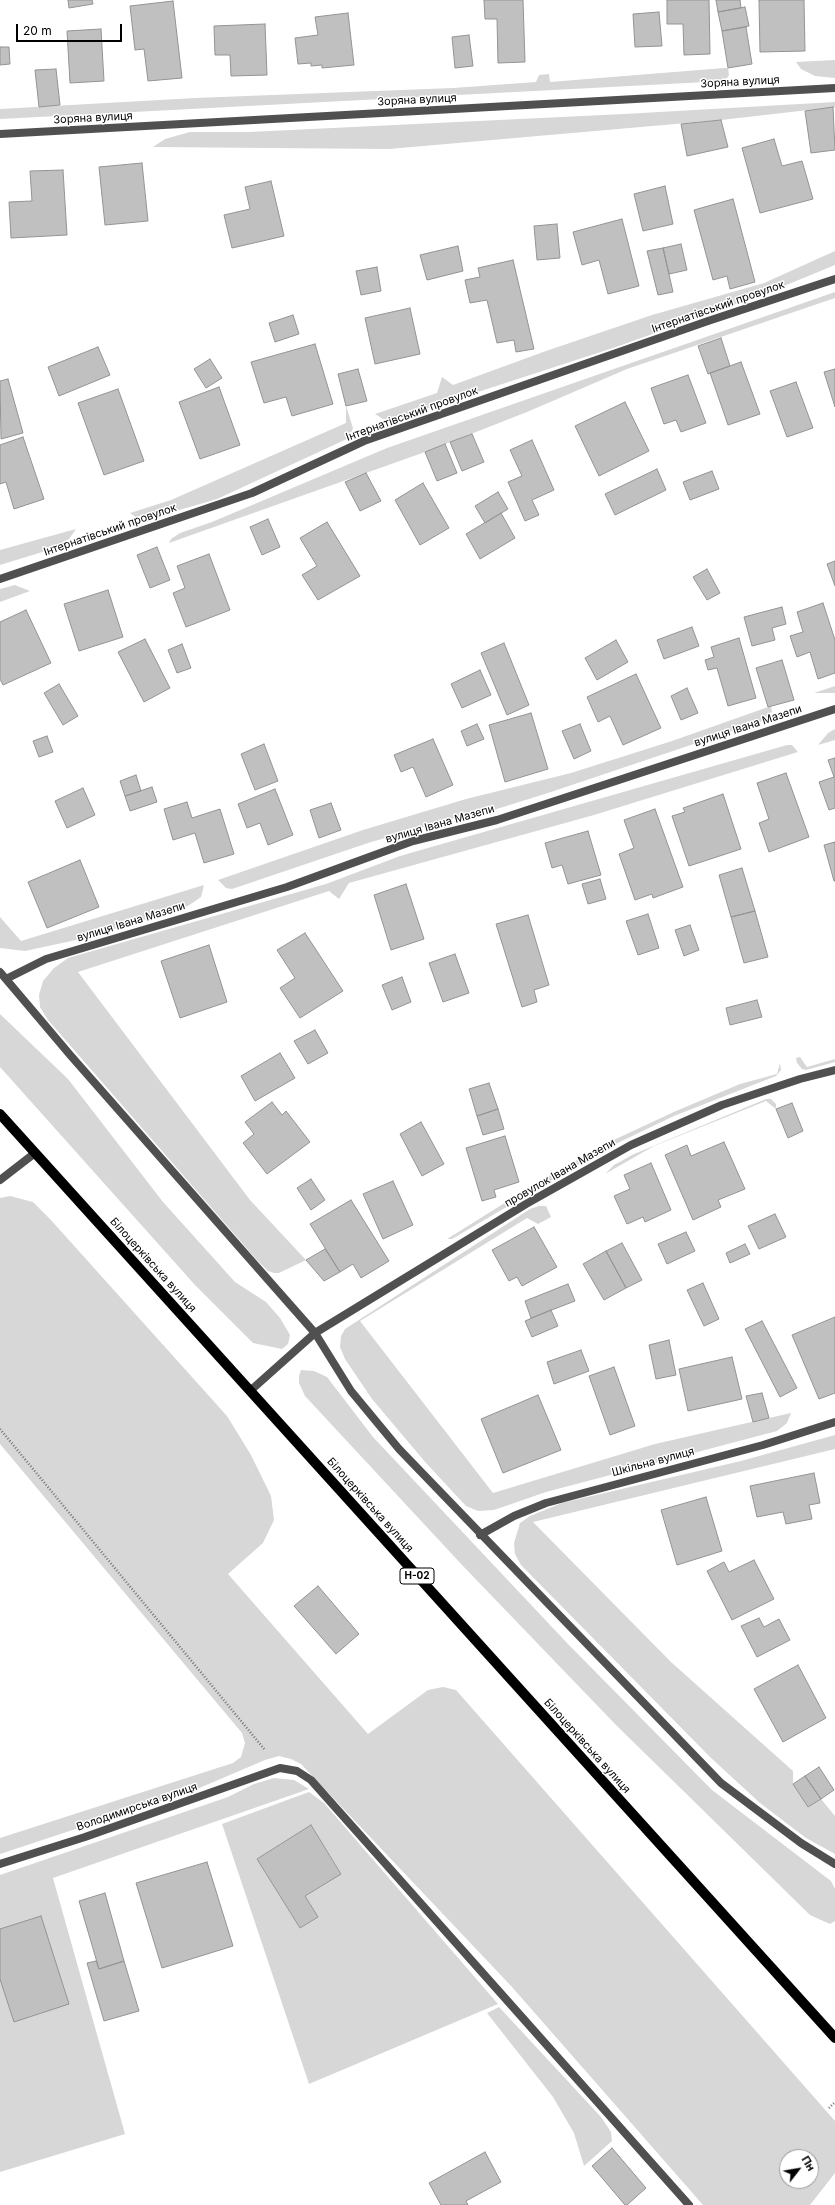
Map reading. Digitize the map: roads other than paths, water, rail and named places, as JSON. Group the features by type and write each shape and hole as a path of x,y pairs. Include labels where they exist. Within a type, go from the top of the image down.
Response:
{"main road":[{"name":"Білоцерківська вулиця","path":"0,1114 835,2038"}],"street":[{"name":"Зоряна вулиця","path":"0,134 835,88"},
{"name":"Інтернатівський провулок","path":"0,579 252,493 364,441 708,321 835,279"},
{"name":"вулиця Івана Мазепи","path":"6,979 46,959 287,887 413,841 497,820 835,709"},
{"path":"0,972 70,1056 315,1333 351,1391 400,1449 480,1535 721,1783 801,1843 835,1864"},
{"name":"провулок Івана Мазепи","path":"250,1391 315,1333 526,1204 631,1145 722,1105 800,1079 835,1070"},
{"path":"0,1180 35,1152"},
{"name":"Шкільна вулиця","path":"480,1535 514,1516 546,1503 763,1445 835,1422"},
{"name":"Володимирська вулиця","path":"0,1864 85,1837 280,1768 297,1771 311,1780 689,2205"}]}
